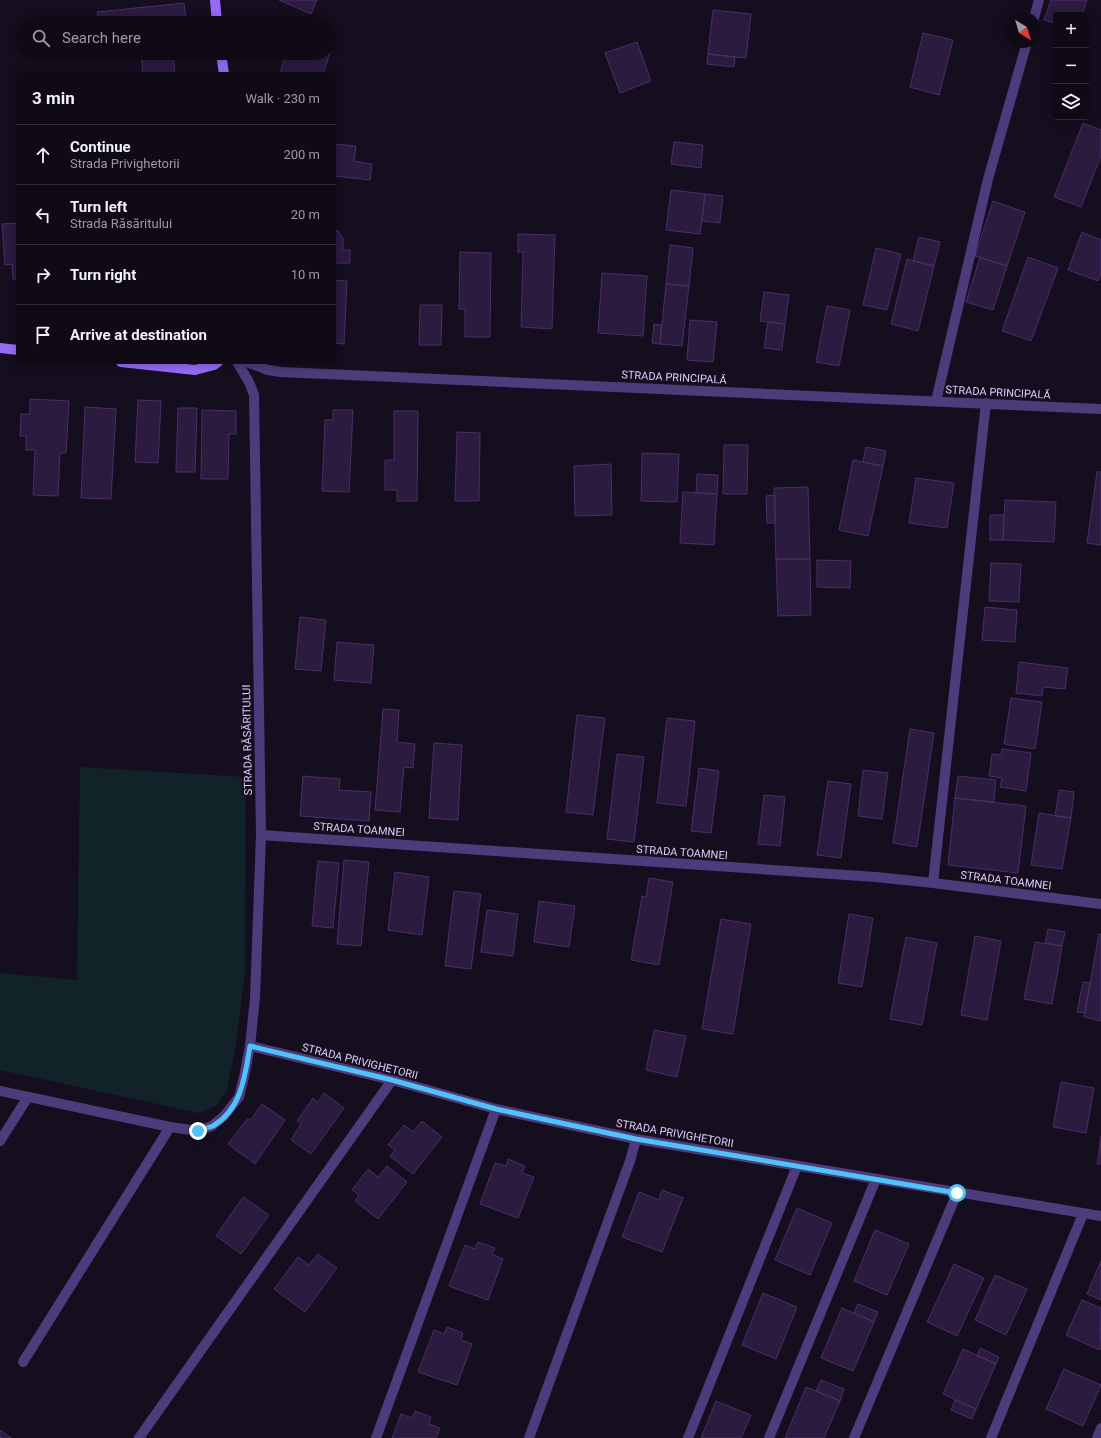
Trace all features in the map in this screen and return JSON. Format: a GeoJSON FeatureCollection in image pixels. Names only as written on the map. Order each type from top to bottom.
{"type":"FeatureCollection","features":[{"type":"Feature","properties":{"kind":"main road"},"geometry":{"type":"LineString","coordinates":[[214,0],[217,16]]}},
{"type":"Feature","properties":{"kind":"main road"},"geometry":{"type":"LineString","coordinates":[[222,60],[224,72]]}},
{"type":"Feature","properties":{"kind":"main road"},"geometry":{"type":"LineString","coordinates":[[0,348],[16,350]]}},
{"type":"Feature","properties":{"kind":"main road"},"geometry":{"type":"LineString","coordinates":[[140,364],[195,370],[215,364]]}},
{"type":"Feature","properties":{"kind":"street"},"geometry":{"type":"LineString","coordinates":[[1036,12],[1039,0]]}},
{"type":"Feature","properties":{"kind":"street"},"geometry":{"type":"LineString","coordinates":[[936,401],[988,179],[1025,48]]}},
{"type":"Feature","properties":{"kind":"street","name":"STRADA RĂSĂRITULUI"},"geometry":{"type":"LineString","coordinates":[[0,1091],[170,1127],[198,1131],[212,1126],[224,1116],[239,1097],[250,1046],[255,998],[261,835],[254,395],[249,382],[238,364]]}},
{"type":"Feature","properties":{"kind":"street","name":"STRADA PRINCIPALĂ"},"geometry":{"type":"LineString","coordinates":[[252,364],[268,370],[281,372],[1101,409]]}},
{"type":"Feature","properties":{"kind":"street"},"geometry":{"type":"LineString","coordinates":[[933,883],[986,403]]}},
{"type":"Feature","properties":{"kind":"street","name":"STRADA TOAMNEI"},"geometry":{"type":"LineString","coordinates":[[261,835],[868,877],[933,883],[1101,904]]}},
{"type":"Feature","properties":{"kind":"street","name":"STRADA PRIVIGHETORII"},"geometry":{"type":"LineString","coordinates":[[250,1046],[392,1080],[496,1109],[636,1139],[1101,1216]]}},
{"type":"Feature","properties":{"kind":"street"},"geometry":{"type":"LineString","coordinates":[[139,1438],[392,1080]]}},
{"type":"Feature","properties":{"kind":"street"},"geometry":{"type":"LineString","coordinates":[[0,1141],[28,1097]]}},
{"type":"Feature","properties":{"kind":"street"},"geometry":{"type":"LineString","coordinates":[[376,1438],[496,1109]]}},
{"type":"Feature","properties":{"kind":"street"},"geometry":{"type":"LineString","coordinates":[[23,1362],[170,1127]]}},
{"type":"Feature","properties":{"kind":"street"},"geometry":{"type":"LineString","coordinates":[[529,1438],[630,1161],[636,1139]]}},
{"type":"Feature","properties":{"kind":"street"},"geometry":{"type":"LineString","coordinates":[[688,1438],[797,1166]]}},
{"type":"Feature","properties":{"kind":"street"},"geometry":{"type":"LineString","coordinates":[[769,1438],[876,1179]]}},
{"type":"Feature","properties":{"kind":"street"},"geometry":{"type":"LineString","coordinates":[[854,1438],[957,1193]]}},
{"type":"Feature","properties":{"kind":"street"},"geometry":{"type":"LineString","coordinates":[[991,1438],[1083,1214]]}},
{"type":"Feature","properties":{"kind":"street"},"geometry":{"type":"LineString","coordinates":[[1096,1438],[1101,1428]]}},
{"type":"Feature","properties":{"kind":"green space"},"geometry":{"type":"Polygon","coordinates":[[[80,767],[246,777],[245,971],[236,1045],[227,1090],[217,1105],[199,1113],[0,1070],[0,973],[77,980],[80,767]]]}},
{"type":"Feature","properties":{"kind":"building"},"geometry":{"type":"Polygon","coordinates":[[[279,0],[317,0],[311,14],[279,0]]]}},
{"type":"Feature","properties":{"kind":"building"},"geometry":{"type":"Polygon","coordinates":[[[1051,0],[1087,0],[1083,12],[1053,12],[1053,22],[1044,20],[1051,0]]]}},
{"type":"Feature","properties":{"kind":"building"},"geometry":{"type":"Polygon","coordinates":[[[184,3],[186,16],[98,16],[97,12],[184,3]]]}},
{"type":"Feature","properties":{"kind":"building"},"geometry":{"type":"Polygon","coordinates":[[[713,10],[751,14],[746,58],[708,54],[713,10]]]}},
{"type":"Feature","properties":{"kind":"building"},"geometry":{"type":"Polygon","coordinates":[[[923,33],[953,40],[939,95],[910,87],[923,33]]]}},
{"type":"Feature","properties":{"kind":"building"},"geometry":{"type":"Polygon","coordinates":[[[637,42],[651,81],[620,93],[605,53],[637,42]]]}},
{"type":"Feature","properties":{"kind":"building"},"geometry":{"type":"Polygon","coordinates":[[[708,54],[735,57],[734,67],[707,64],[708,54]]]}},
{"type":"Feature","properties":{"kind":"building"},"geometry":{"type":"Polygon","coordinates":[[[142,60],[174,60],[175,72],[143,72],[142,60]]]}},
{"type":"Feature","properties":{"kind":"building"},"geometry":{"type":"Polygon","coordinates":[[[284,60],[328,60],[324,72],[281,72],[284,60]]]}},
{"type":"Feature","properties":{"kind":"building"},"geometry":{"type":"Polygon","coordinates":[[[1083,123],[1101,130],[1101,156],[1081,207],[1054,197],[1083,123]]]}},
{"type":"Feature","properties":{"kind":"building"},"geometry":{"type":"Polygon","coordinates":[[[674,142],[703,145],[701,168],[671,164],[674,142]]]}},
{"type":"Feature","properties":{"kind":"building"},"geometry":{"type":"Polygon","coordinates":[[[336,144],[356,146],[354,161],[372,164],[370,180],[336,176],[336,144]]]}},
{"type":"Feature","properties":{"kind":"building"},"geometry":{"type":"Polygon","coordinates":[[[671,190],[705,194],[700,234],[666,230],[671,190]]]}},
{"type":"Feature","properties":{"kind":"building"},"geometry":{"type":"Polygon","coordinates":[[[705,194],[723,196],[720,223],[702,221],[705,194]]]}},
{"type":"Feature","properties":{"kind":"building"},"geometry":{"type":"Polygon","coordinates":[[[993,201],[1025,212],[1007,266],[975,256],[993,201]]]}},
{"type":"Feature","properties":{"kind":"building"},"geometry":{"type":"Polygon","coordinates":[[[16,223],[16,279],[13,279],[12,264],[5,265],[2,224],[16,223]]]}},
{"type":"Feature","properties":{"kind":"building"},"geometry":{"type":"Polygon","coordinates":[[[336,231],[338,231],[343,238],[343,250],[350,250],[350,263],[336,263],[336,231]]]}},
{"type":"Feature","properties":{"kind":"building"},"geometry":{"type":"Polygon","coordinates":[[[1082,232],[1101,240],[1101,274],[1098,281],[1068,270],[1082,232]]]}},
{"type":"Feature","properties":{"kind":"building"},"geometry":{"type":"Polygon","coordinates":[[[518,234],[555,235],[552,329],[521,327],[523,252],[518,252],[518,234]]]}},
{"type":"Feature","properties":{"kind":"building"},"geometry":{"type":"Polygon","coordinates":[[[919,237],[940,242],[934,266],[913,261],[919,237]]]}},
{"type":"Feature","properties":{"kind":"building"},"geometry":{"type":"Polygon","coordinates":[[[670,245],[693,248],[689,286],[666,284],[670,245]]]}},
{"type":"Feature","properties":{"kind":"building"},"geometry":{"type":"Polygon","coordinates":[[[876,248],[901,254],[887,310],[863,305],[876,248]]]}},
{"type":"Feature","properties":{"kind":"building"},"geometry":{"type":"Polygon","coordinates":[[[460,252],[491,253],[490,337],[465,337],[465,309],[459,309],[460,252]]]}},
{"type":"Feature","properties":{"kind":"building"},"geometry":{"type":"Polygon","coordinates":[[[980,257],[1007,266],[993,310],[966,302],[980,257]]]}},
{"type":"Feature","properties":{"kind":"building"},"geometry":{"type":"Polygon","coordinates":[[[1028,257],[1058,268],[1031,341],[1002,331],[1028,257]]]}},
{"type":"Feature","properties":{"kind":"building"},"geometry":{"type":"Polygon","coordinates":[[[907,259],[934,266],[918,331],[891,324],[907,259]]]}},
{"type":"Feature","properties":{"kind":"building"},"geometry":{"type":"Polygon","coordinates":[[[602,273],[647,276],[643,336],[598,333],[602,273]]]}},
{"type":"Feature","properties":{"kind":"building"},"geometry":{"type":"Polygon","coordinates":[[[336,280],[347,281],[344,344],[336,343],[336,280]]]}},
{"type":"Feature","properties":{"kind":"building"},"geometry":{"type":"Polygon","coordinates":[[[666,284],[689,286],[682,346],[660,344],[666,284]]]}},
{"type":"Feature","properties":{"kind":"building"},"geometry":{"type":"Polygon","coordinates":[[[764,292],[789,295],[785,324],[760,321],[764,292]]]}},
{"type":"Feature","properties":{"kind":"building"},"geometry":{"type":"Polygon","coordinates":[[[420,305],[442,305],[441,345],[419,345],[420,305]]]}},
{"type":"Feature","properties":{"kind":"building"},"geometry":{"type":"Polygon","coordinates":[[[827,306],[850,310],[839,366],[816,362],[827,306]]]}},
{"type":"Feature","properties":{"kind":"building"},"geometry":{"type":"Polygon","coordinates":[[[690,320],[717,322],[713,362],[687,360],[690,320]]]}},
{"type":"Feature","properties":{"kind":"building"},"geometry":{"type":"Polygon","coordinates":[[[768,322],[785,324],[782,350],[764,348],[768,322]]]}},
{"type":"Feature","properties":{"kind":"building"},"geometry":{"type":"Polygon","coordinates":[[[654,324],[661,325],[660,344],[652,343],[654,324]]]}},
{"type":"Feature","properties":{"kind":"building"},"geometry":{"type":"Polygon","coordinates":[[[30,399],[69,401],[66,453],[60,453],[58,496],[33,495],[35,450],[26,450],[26,436],[20,436],[21,414],[30,414],[30,399]]]}},
{"type":"Feature","properties":{"kind":"building"},"geometry":{"type":"Polygon","coordinates":[[[138,400],[161,401],[158,463],[135,462],[138,400]]]}},
{"type":"Feature","properties":{"kind":"building"},"geometry":{"type":"Polygon","coordinates":[[[85,407],[116,409],[111,499],[81,498],[85,407]]]}},
{"type":"Feature","properties":{"kind":"building"},"geometry":{"type":"Polygon","coordinates":[[[178,408],[197,408],[195,472],[176,472],[178,408]]]}},
{"type":"Feature","properties":{"kind":"building"},"geometry":{"type":"Polygon","coordinates":[[[202,410],[236,411],[236,434],[229,434],[228,479],[201,479],[202,410]]]}},
{"type":"Feature","properties":{"kind":"building"},"geometry":{"type":"Polygon","coordinates":[[[333,410],[353,410],[349,492],[322,491],[325,420],[333,420],[333,410]]]}},
{"type":"Feature","properties":{"kind":"building"},"geometry":{"type":"Polygon","coordinates":[[[394,411],[418,411],[417,501],[397,501],[397,490],[385,490],[385,460],[394,460],[394,411]]]}},
{"type":"Feature","properties":{"kind":"building"},"geometry":{"type":"Polygon","coordinates":[[[457,432],[480,433],[479,501],[455,501],[457,432]]]}},
{"type":"Feature","properties":{"kind":"building"},"geometry":{"type":"Polygon","coordinates":[[[724,445],[748,445],[747,494],[723,494],[724,445]]]}},
{"type":"Feature","properties":{"kind":"building"},"geometry":{"type":"Polygon","coordinates":[[[866,447],[886,451],[883,466],[863,462],[866,447]]]}},
{"type":"Feature","properties":{"kind":"building"},"geometry":{"type":"Polygon","coordinates":[[[642,453],[679,454],[677,502],[641,501],[642,453]]]}},
{"type":"Feature","properties":{"kind":"building"},"geometry":{"type":"Polygon","coordinates":[[[853,460],[883,466],[868,536],[839,530],[853,460]]]}},
{"type":"Feature","properties":{"kind":"building"},"geometry":{"type":"Polygon","coordinates":[[[611,464],[612,515],[575,516],[574,466],[611,464]]]}},
{"type":"Feature","properties":{"kind":"building"},"geometry":{"type":"Polygon","coordinates":[[[1097,472],[1101,472],[1101,545],[1087,543],[1097,472]]]}},
{"type":"Feature","properties":{"kind":"building"},"geometry":{"type":"Polygon","coordinates":[[[697,474],[718,475],[717,494],[696,493],[697,474]]]}},
{"type":"Feature","properties":{"kind":"building"},"geometry":{"type":"Polygon","coordinates":[[[916,478],[954,483],[947,528],[909,523],[916,478]]]}},
{"type":"Feature","properties":{"kind":"building"},"geometry":{"type":"Polygon","coordinates":[[[808,487],[810,559],[776,559],[774,488],[808,487]]]}},
{"type":"Feature","properties":{"kind":"building"},"geometry":{"type":"Polygon","coordinates":[[[683,492],[717,494],[714,545],[680,543],[683,492]]]}},
{"type":"Feature","properties":{"kind":"building"},"geometry":{"type":"Polygon","coordinates":[[[775,495],[775,523],[767,523],[766,496],[775,495]]]}},
{"type":"Feature","properties":{"kind":"building"},"geometry":{"type":"Polygon","coordinates":[[[1005,500],[1056,502],[1054,542],[1003,540],[1005,500]]]}},
{"type":"Feature","properties":{"kind":"building"},"geometry":{"type":"Polygon","coordinates":[[[990,515],[1004,515],[1003,540],[990,540],[990,515]]]}},
{"type":"Feature","properties":{"kind":"building"},"geometry":{"type":"Polygon","coordinates":[[[776,559],[810,559],[811,615],[778,616],[776,559]]]}},
{"type":"Feature","properties":{"kind":"building"},"geometry":{"type":"Polygon","coordinates":[[[817,560],[851,561],[850,588],[817,587],[817,560]]]}},
{"type":"Feature","properties":{"kind":"building"},"geometry":{"type":"Polygon","coordinates":[[[991,563],[1021,564],[1019,602],[989,601],[991,563]]]}},
{"type":"Feature","properties":{"kind":"building"},"geometry":{"type":"Polygon","coordinates":[[[985,607],[1017,610],[1015,642],[982,640],[985,607]]]}},
{"type":"Feature","properties":{"kind":"building"},"geometry":{"type":"Polygon","coordinates":[[[300,617],[326,620],[321,671],[295,669],[300,617]]]}},
{"type":"Feature","properties":{"kind":"building"},"geometry":{"type":"Polygon","coordinates":[[[337,642],[374,645],[371,683],[334,680],[337,642]]]}},
{"type":"Feature","properties":{"kind":"building"},"geometry":{"type":"Polygon","coordinates":[[[1019,662],[1068,668],[1065,689],[1043,687],[1042,696],[1016,693],[1019,662]]]}},
{"type":"Feature","properties":{"kind":"building"},"geometry":{"type":"Polygon","coordinates":[[[1011,698],[1042,702],[1035,749],[1004,744],[1011,698]]]}},
{"type":"Feature","properties":{"kind":"building"},"geometry":{"type":"Polygon","coordinates":[[[383,709],[399,710],[397,742],[415,744],[413,768],[404,767],[400,812],[375,810],[383,709]]]}},
{"type":"Feature","properties":{"kind":"building"},"geometry":{"type":"Polygon","coordinates":[[[577,715],[605,718],[593,815],[566,812],[577,715]]]}},
{"type":"Feature","properties":{"kind":"building"},"geometry":{"type":"Polygon","coordinates":[[[667,718],[695,721],[686,806],[657,803],[667,718]]]}},
{"type":"Feature","properties":{"kind":"building"},"geometry":{"type":"Polygon","coordinates":[[[910,729],[934,733],[917,847],[893,843],[910,729]]]}},
{"type":"Feature","properties":{"kind":"building"},"geometry":{"type":"Polygon","coordinates":[[[434,743],[462,745],[458,820],[429,818],[434,743]]]}},
{"type":"Feature","properties":{"kind":"building"},"geometry":{"type":"Polygon","coordinates":[[[1002,749],[1031,753],[1026,791],[1000,787],[1002,778],[989,776],[992,754],[1001,755],[1002,749]]]}},
{"type":"Feature","properties":{"kind":"building"},"geometry":{"type":"Polygon","coordinates":[[[617,754],[644,757],[634,842],[607,839],[617,754]]]}},
{"type":"Feature","properties":{"kind":"building"},"geometry":{"type":"Polygon","coordinates":[[[699,768],[719,771],[711,833],[691,831],[699,768]]]}},
{"type":"Feature","properties":{"kind":"building"},"geometry":{"type":"Polygon","coordinates":[[[863,770],[888,773],[882,819],[858,816],[863,770]]]}},
{"type":"Feature","properties":{"kind":"building"},"geometry":{"type":"Polygon","coordinates":[[[303,776],[340,779],[339,790],[371,792],[369,821],[300,816],[303,776]]]}},
{"type":"Feature","properties":{"kind":"building"},"geometry":{"type":"Polygon","coordinates":[[[958,776],[996,780],[994,802],[955,798],[958,776]]]}},
{"type":"Feature","properties":{"kind":"building"},"geometry":{"type":"Polygon","coordinates":[[[828,781],[851,784],[841,858],[817,855],[828,781]]]}},
{"type":"Feature","properties":{"kind":"building"},"geometry":{"type":"Polygon","coordinates":[[[1059,790],[1074,792],[1071,818],[1055,816],[1059,790]]]}},
{"type":"Feature","properties":{"kind":"building"},"geometry":{"type":"Polygon","coordinates":[[[764,795],[785,797],[780,846],[758,844],[764,795]]]}},
{"type":"Feature","properties":{"kind":"building"},"geometry":{"type":"Polygon","coordinates":[[[955,798],[1026,806],[1018,873],[948,865],[955,798]]]}},
{"type":"Feature","properties":{"kind":"building"},"geometry":{"type":"Polygon","coordinates":[[[1039,813],[1071,818],[1062,869],[1031,865],[1039,813]]]}},
{"type":"Feature","properties":{"kind":"building"},"geometry":{"type":"Polygon","coordinates":[[[344,860],[369,862],[361,946],[337,944],[344,860]]]}},
{"type":"Feature","properties":{"kind":"building"},"geometry":{"type":"Polygon","coordinates":[[[318,861],[339,863],[333,928],[312,926],[318,861]]]}},
{"type":"Feature","properties":{"kind":"building"},"geometry":{"type":"Polygon","coordinates":[[[395,872],[429,877],[422,935],[388,930],[395,872]]]}},
{"type":"Feature","properties":{"kind":"building"},"geometry":{"type":"Polygon","coordinates":[[[649,878],[673,882],[659,965],[631,960],[642,896],[646,897],[649,878]]]}},
{"type":"Feature","properties":{"kind":"building"},"geometry":{"type":"Polygon","coordinates":[[[454,891],[481,894],[471,969],[445,966],[454,891]]]}},
{"type":"Feature","properties":{"kind":"building"},"geometry":{"type":"Polygon","coordinates":[[[539,901],[575,906],[569,947],[534,942],[539,901]]]}},
{"type":"Feature","properties":{"kind":"building"},"geometry":{"type":"Polygon","coordinates":[[[487,910],[518,914],[513,956],[481,952],[487,910]]]}},
{"type":"Feature","properties":{"kind":"building"},"geometry":{"type":"Polygon","coordinates":[[[849,914],[873,918],[862,987],[838,983],[849,914]]]}},
{"type":"Feature","properties":{"kind":"building"},"geometry":{"type":"Polygon","coordinates":[[[721,919],[751,924],[733,1034],[702,1029],[721,919]]]}},
{"type":"Feature","properties":{"kind":"building"},"geometry":{"type":"Polygon","coordinates":[[[1048,929],[1065,932],[1062,946],[1045,943],[1048,929]]]}},
{"type":"Feature","properties":{"kind":"building"},"geometry":{"type":"Polygon","coordinates":[[[1099,934],[1101,934],[1101,1021],[1084,1017],[1099,934]]]}},
{"type":"Feature","properties":{"kind":"building"},"geometry":{"type":"Polygon","coordinates":[[[975,936],[1001,941],[987,1020],[961,1015],[975,936]]]}},
{"type":"Feature","properties":{"kind":"building"},"geometry":{"type":"Polygon","coordinates":[[[906,937],[937,943],[922,1025],[890,1019],[906,937]]]}},
{"type":"Feature","properties":{"kind":"building"},"geometry":{"type":"Polygon","coordinates":[[[1035,942],[1062,946],[1052,1004],[1024,999],[1035,942]]]}},
{"type":"Feature","properties":{"kind":"building"},"geometry":{"type":"Polygon","coordinates":[[[1083,982],[1090,983],[1085,1013],[1077,1012],[1083,982]]]}},
{"type":"Feature","properties":{"kind":"building"},"geometry":{"type":"Polygon","coordinates":[[[654,1030],[686,1036],[677,1077],[646,1070],[654,1030]]]}},
{"type":"Feature","properties":{"kind":"building"},"geometry":{"type":"Polygon","coordinates":[[[1061,1082],[1094,1088],[1086,1133],[1053,1127],[1061,1082]]]}},
{"type":"Feature","properties":{"kind":"building"},"geometry":{"type":"Polygon","coordinates":[[[324,1093],[344,1108],[311,1154],[291,1140],[301,1124],[297,1121],[313,1098],[318,1102],[324,1093]]]}},
{"type":"Feature","properties":{"kind":"building"},"geometry":{"type":"Polygon","coordinates":[[[262,1104],[285,1120],[255,1164],[228,1144],[248,1118],[250,1121],[262,1104]]]}},
{"type":"Feature","properties":{"kind":"building"},"geometry":{"type":"Polygon","coordinates":[[[422,1121],[442,1137],[413,1174],[390,1156],[395,1150],[388,1145],[404,1125],[413,1132],[422,1121]]]}},
{"type":"Feature","properties":{"kind":"building"},"geometry":{"type":"Polygon","coordinates":[[[1101,1136],[1101,1164],[1097,1164],[1101,1136]]]}},
{"type":"Feature","properties":{"kind":"building"},"geometry":{"type":"Polygon","coordinates":[[[508,1159],[525,1166],[522,1173],[534,1177],[518,1218],[480,1204],[495,1163],[506,1166],[508,1159]]]}},
{"type":"Feature","properties":{"kind":"building"},"geometry":{"type":"Polygon","coordinates":[[[387,1166],[407,1182],[378,1219],[355,1201],[359,1195],[352,1190],[368,1169],[378,1177],[387,1166]]]}},
{"type":"Feature","properties":{"kind":"building"},"geometry":{"type":"Polygon","coordinates":[[[662,1190],[683,1198],[662,1252],[622,1237],[639,1192],[659,1200],[662,1190]]]}},
{"type":"Feature","properties":{"kind":"building"},"geometry":{"type":"Polygon","coordinates":[[[243,1197],[269,1215],[241,1254],[216,1236],[243,1197]]]}},
{"type":"Feature","properties":{"kind":"building"},"geometry":{"type":"Polygon","coordinates":[[[797,1208],[832,1223],[810,1275],[775,1260],[797,1208]]]}},
{"type":"Feature","properties":{"kind":"building"},"geometry":{"type":"Polygon","coordinates":[[[875,1230],[909,1244],[887,1295],[854,1281],[875,1230]]]}},
{"type":"Feature","properties":{"kind":"building"},"geometry":{"type":"Polygon","coordinates":[[[478,1242],[495,1248],[492,1254],[503,1259],[488,1300],[449,1286],[465,1245],[475,1249],[478,1242]]]}},
{"type":"Feature","properties":{"kind":"building"},"geometry":{"type":"Polygon","coordinates":[[[318,1254],[337,1268],[305,1312],[274,1289],[298,1257],[309,1265],[318,1254]]]}},
{"type":"Feature","properties":{"kind":"building"},"geometry":{"type":"Polygon","coordinates":[[[1101,1261],[1101,1300],[1087,1294],[1101,1261]]]}},
{"type":"Feature","properties":{"kind":"building"},"geometry":{"type":"Polygon","coordinates":[[[954,1264],[984,1278],[957,1336],[927,1322],[954,1264]]]}},
{"type":"Feature","properties":{"kind":"building"},"geometry":{"type":"Polygon","coordinates":[[[995,1275],[1027,1289],[1006,1335],[975,1320],[995,1275]]]}},
{"type":"Feature","properties":{"kind":"building"},"geometry":{"type":"Polygon","coordinates":[[[763,1293],[797,1307],[776,1359],[742,1345],[763,1293]]]}},
{"type":"Feature","properties":{"kind":"building"},"geometry":{"type":"Polygon","coordinates":[[[1082,1300],[1101,1308],[1100,1350],[1066,1335],[1082,1300]]]}},
{"type":"Feature","properties":{"kind":"building"},"geometry":{"type":"Polygon","coordinates":[[[858,1304],[878,1312],[874,1322],[854,1313],[858,1304]]]}},
{"type":"Feature","properties":{"kind":"building"},"geometry":{"type":"Polygon","coordinates":[[[842,1308],[874,1322],[853,1371],[821,1358],[842,1308]]]}},
{"type":"Feature","properties":{"kind":"building"},"geometry":{"type":"Polygon","coordinates":[[[447,1327],[463,1333],[461,1340],[472,1344],[457,1385],[418,1372],[434,1330],[444,1334],[447,1327]]]}},
{"type":"Feature","properties":{"kind":"building"},"geometry":{"type":"Polygon","coordinates":[[[980,1348],[999,1357],[996,1364],[977,1355],[980,1348]]]}},
{"type":"Feature","properties":{"kind":"building"},"geometry":{"type":"Polygon","coordinates":[[[963,1349],[996,1364],[976,1409],[943,1394],[963,1349]]]}},
{"type":"Feature","properties":{"kind":"building"},"geometry":{"type":"Polygon","coordinates":[[[1064,1369],[1101,1385],[1083,1426],[1046,1409],[1064,1369]]]}},
{"type":"Feature","properties":{"kind":"building"},"geometry":{"type":"Polygon","coordinates":[[[821,1380],[844,1389],[840,1401],[816,1391],[821,1380]]]}},
{"type":"Feature","properties":{"kind":"building"},"geometry":{"type":"Polygon","coordinates":[[[806,1387],[840,1401],[824,1438],[785,1438],[806,1387]]]}},
{"type":"Feature","properties":{"kind":"building"},"geometry":{"type":"Polygon","coordinates":[[[955,1400],[976,1409],[972,1419],[951,1410],[955,1400]]]}},
{"type":"Feature","properties":{"kind":"building"},"geometry":{"type":"Polygon","coordinates":[[[716,1401],[751,1415],[741,1438],[701,1438],[716,1401]]]}},
{"type":"Feature","properties":{"kind":"building"},"geometry":{"type":"Polygon","coordinates":[[[415,1411],[431,1417],[429,1424],[440,1428],[436,1438],[392,1438],[401,1414],[412,1418],[415,1411]]]}},
{"type":"Feature","properties":{"kind":"building"},"geometry":{"type":"Polygon","coordinates":[[[0,1430],[11,1438],[0,1438],[0,1430]]]}},
{"type":"Feature","properties":{"kind":"route"},"geometry":{"type":"LineString","coordinates":[[198,1131],[212,1126],[224,1116],[239,1097],[250,1046],[392,1080],[496,1109],[636,1139],[957,1193]]}}]}
